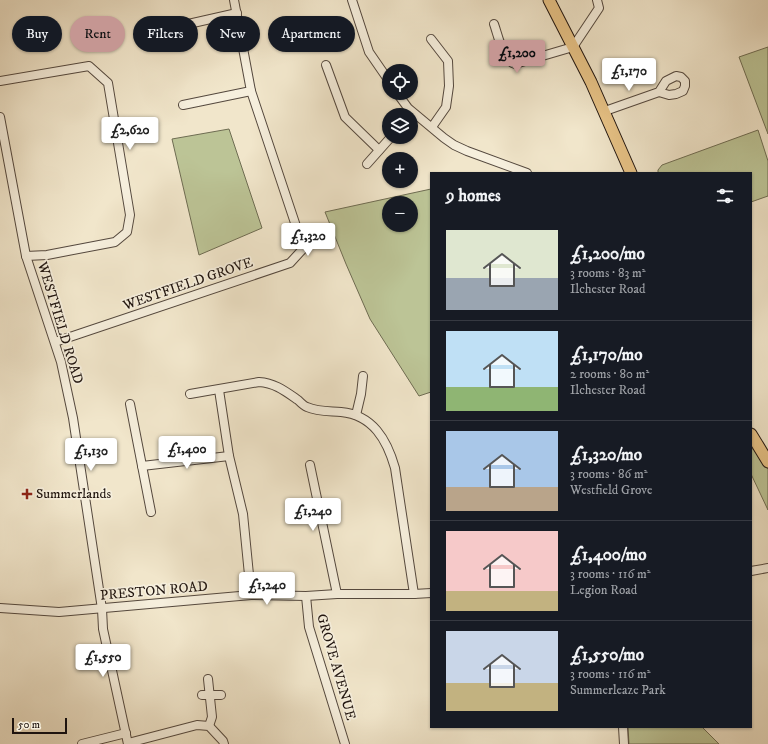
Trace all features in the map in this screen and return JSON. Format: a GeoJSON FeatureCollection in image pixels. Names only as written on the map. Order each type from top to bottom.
{"type":"FeatureCollection","features":[{"type":"Feature","properties":{"kind":"highway"},"geometry":{"type":"LineString","coordinates":[[548,0],[605,111],[631,172]]}},
{"type":"Feature","properties":{"kind":"highway"},"geometry":{"type":"LineString","coordinates":[[752,436],[768,462]]}},
{"type":"Feature","properties":{"kind":"street","name":"WESTFIELD GROVE"},"geometry":{"type":"LineString","coordinates":[[55,342],[290,263],[302,250],[299,235],[251,91],[234,0]]}},
{"type":"Feature","properties":{"kind":"street"},"geometry":{"type":"LineString","coordinates":[[352,0],[369,52],[382,71]]}},
{"type":"Feature","properties":{"kind":"street"},"geometry":{"type":"LineString","coordinates":[[494,24],[506,58],[511,63],[515,64],[573,47],[599,8],[597,0]]}},
{"type":"Feature","properties":{"kind":"street"},"geometry":{"type":"LineString","coordinates":[[198,22],[236,13]]}},
{"type":"Feature","properties":{"kind":"street"},"geometry":{"type":"LineString","coordinates":[[431,39],[448,61],[449,86],[446,107],[432,127]]}},
{"type":"Feature","properties":{"kind":"street"},"geometry":{"type":"LineString","coordinates":[[326,64],[345,118],[379,150]]}},
{"type":"Feature","properties":{"kind":"street"},"geometry":{"type":"LineString","coordinates":[[0,81],[89,66],[108,83],[130,215],[127,232],[116,242],[47,255],[26,256]]}},
{"type":"Feature","properties":{"kind":"street"},"geometry":{"type":"LineString","coordinates":[[183,105],[251,91]]}},
{"type":"Feature","properties":{"kind":"street"},"geometry":{"type":"LineString","coordinates":[[605,111],[659,92]]}},
{"type":"Feature","properties":{"kind":"street","name":"WESTFIELD ROAD"},"geometry":{"type":"LineString","coordinates":[[0,117],[26,256],[61,362],[73,418],[102,609],[103,629],[128,744]]}},
{"type":"Feature","properties":{"kind":"street"},"geometry":{"type":"LineString","coordinates":[[418,117],[444,138],[461,148],[524,172]]}},
{"type":"Feature","properties":{"kind":"street"},"geometry":{"type":"LineString","coordinates":[[367,164],[384,144]]}},
{"type":"Feature","properties":{"kind":"street"},"geometry":{"type":"LineString","coordinates":[[356,415],[362,394],[363,376]]}},
{"type":"Feature","properties":{"kind":"street"},"geometry":{"type":"LineString","coordinates":[[190,394],[260,382],[269,382],[278,386],[306,407],[316,410],[345,412],[356,415],[372,425],[384,439],[391,452],[396,468],[414,594]]}},
{"type":"Feature","properties":{"kind":"street"},"geometry":{"type":"LineString","coordinates":[[219,390],[229,456],[243,514],[251,595]]}},
{"type":"Feature","properties":{"kind":"street"},"geometry":{"type":"LineString","coordinates":[[130,404],[151,512]]}},
{"type":"Feature","properties":{"kind":"street"},"geometry":{"type":"LineString","coordinates":[[142,466],[229,456]]}},
{"type":"Feature","properties":{"kind":"street"},"geometry":{"type":"LineString","coordinates":[[310,465],[337,594]]}},
{"type":"Feature","properties":{"kind":"street"},"geometry":{"type":"LineString","coordinates":[[752,571],[768,568]]}},
{"type":"Feature","properties":{"kind":"street","name":"PRESTON ROAD"},"geometry":{"type":"LineString","coordinates":[[0,608],[59,612],[251,595],[306,596],[337,594],[430,593]]}},
{"type":"Feature","properties":{"kind":"street","name":"GROVE AVENUE"},"geometry":{"type":"LineString","coordinates":[[306,596],[309,627],[345,744]]}},
{"type":"Feature","properties":{"kind":"street"},"geometry":{"type":"LineString","coordinates":[[208,679],[211,695],[212,717],[209,726]]}},
{"type":"Feature","properties":{"kind":"street"},"geometry":{"type":"LineString","coordinates":[[202,695],[221,695]]}},
{"type":"Feature","properties":{"kind":"street"},"geometry":{"type":"LineString","coordinates":[[128,744],[197,725],[209,726],[224,744]]}},
{"type":"Feature","properties":{"kind":"street"},"geometry":{"type":"LineString","coordinates":[[623,728],[624,744]]}},
{"type":"Feature","properties":{"kind":"street"},"geometry":{"type":"LineString","coordinates":[[82,744],[126,733]]}},
{"type":"Feature","properties":{"kind":"green space"},"geometry":{"type":"Polygon","coordinates":[[[768,47],[768,134],[739,57],[768,47]]]}},
{"type":"Feature","properties":{"kind":"green space"},"geometry":{"type":"Polygon","coordinates":[[[229,129],[262,228],[199,255],[172,139],[229,129]]]}},
{"type":"Feature","properties":{"kind":"green space"},"geometry":{"type":"Polygon","coordinates":[[[758,130],[768,161],[768,196],[752,202],[752,172],[658,172],[662,165],[758,130]]]}},
{"type":"Feature","properties":{"kind":"green space"},"geometry":{"type":"Polygon","coordinates":[[[430,189],[430,392],[419,396],[370,319],[325,212],[382,200],[382,232],[418,232],[418,196],[399,196],[430,189]]]}},
{"type":"Feature","properties":{"kind":"green space"},"geometry":{"type":"Polygon","coordinates":[[[752,449],[756,451],[768,469],[768,510],[752,476],[752,449]]]}},
{"type":"Feature","properties":{"kind":"green space"},"geometry":{"type":"Polygon","coordinates":[[[628,728],[703,728],[719,744],[629,744],[628,728]]]}},
{"type":"Feature","properties":{"kind":"place","name":"Summerlands"},"geometry":{"type":"Point","coordinates":[27,494]}}]}
